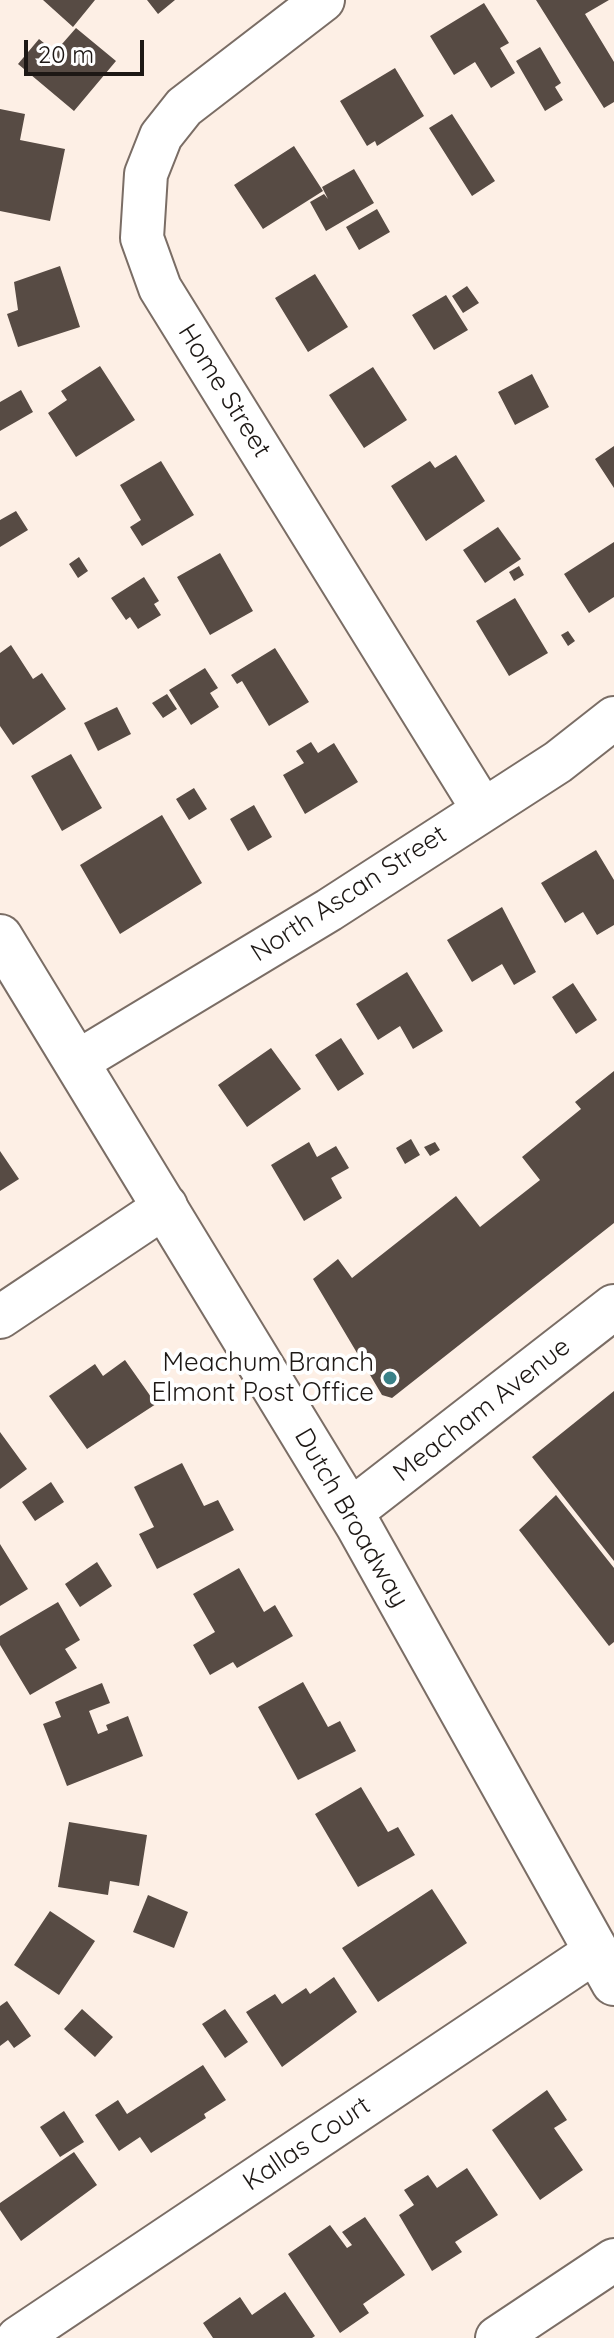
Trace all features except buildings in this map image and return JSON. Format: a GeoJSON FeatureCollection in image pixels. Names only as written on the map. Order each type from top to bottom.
{"type":"FeatureCollection","features":[{"type":"Feature","properties":{"kind":"main road","name":"Dutch Broadway"},"geometry":{"type":"LineString","coordinates":[[0,937],[350,1512],[605,1967]]}},
{"type":"Feature","properties":{"kind":"main road","name":"Meacham Avenue"},"geometry":{"type":"LineString","coordinates":[[350,1512],[614,1307]]}},
{"type":"Feature","properties":{"kind":"street","name":"Home Street"},"geometry":{"type":"LineString","coordinates":[[323,0],[184,107],[161,136],[146,174],[142,238],[160,288],[482,808]]}},
{"type":"Feature","properties":{"kind":"street","name":"North Ascan Street"},"geometry":{"type":"LineString","coordinates":[[77,1062],[329,910],[482,808],[558,762],[614,718]]}},
{"type":"Feature","properties":{"kind":"street"},"geometry":{"type":"LineString","coordinates":[[0,1317],[166,1206]]}},
{"type":"Feature","properties":{"kind":"street","name":"Kallas Court"},"geometry":{"type":"LineString","coordinates":[[18,2338],[605,1967]]}},
{"type":"Feature","properties":{"kind":"street"},"geometry":{"type":"LineString","coordinates":[[497,2338],[614,2260]]}},
{"type":"Feature","properties":{"kind":"place","name":"Meachum Branch Elmont Post Office"},"geometry":{"type":"Point","coordinates":[390,1378]}}]}
